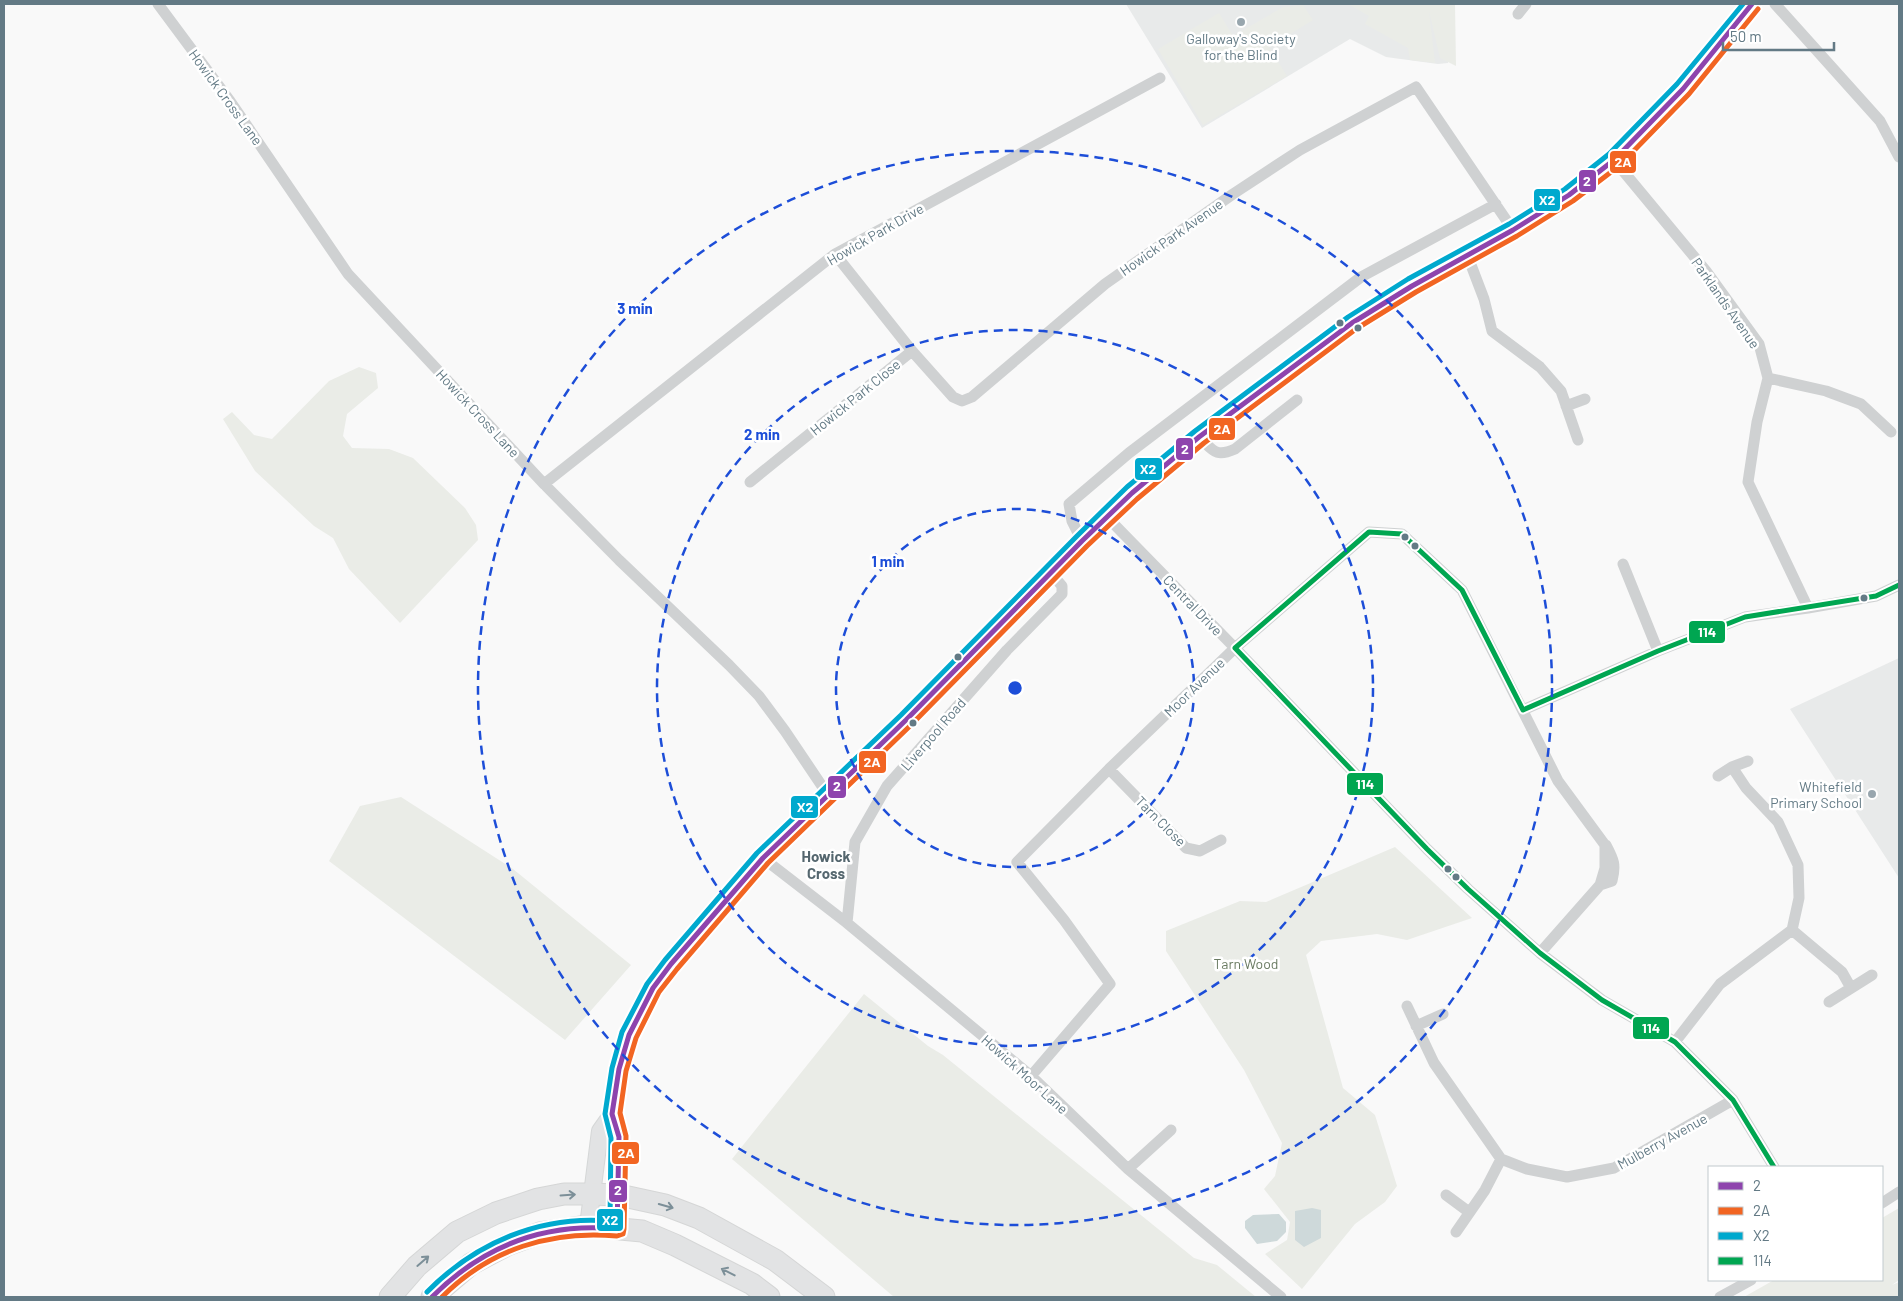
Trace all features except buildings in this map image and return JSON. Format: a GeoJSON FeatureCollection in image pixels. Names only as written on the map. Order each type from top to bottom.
{"type":"FeatureCollection","features":[{"type":"Feature","properties":{"kind":"highway"},"geometry":{"type":"LineString","coordinates":[[390,1297],[416,1266],[457,1232],[496,1213],[538,1199],[564,1194],[619,1195],[665,1206],[699,1218],[775,1260],[824,1297]]}},
{"type":"Feature","properties":{"kind":"highway"},"geometry":{"type":"LineString","coordinates":[[432,1297],[471,1264],[507,1245],[540,1233],[588,1226],[642,1231],[752,1284],[769,1297]]}},
{"type":"Feature","properties":{"kind":"street","name":"Howick Cross Lane"},"geometry":{"type":"LineString","coordinates":[[158,4],[230,100],[348,274],[544,484],[759,696],[828,795]]}},
{"type":"Feature","properties":{"kind":"street"},"geometry":{"type":"LineString","coordinates":[[1518,14],[1526,4]]}},
{"type":"Feature","properties":{"kind":"street","name":"Liverpool Road"},"geometry":{"type":"LineString","coordinates":[[617,1229],[619,1137],[612,1114],[619,1069],[629,1035],[653,988],[671,964],[763,858],[906,720],[1082,541],[1199,437],[1352,323],[1412,286],[1468,257],[1514,230],[1569,195],[1614,160],[1683,89],[1752,4]]}},
{"type":"Feature","properties":{"kind":"street"},"geometry":{"type":"LineString","coordinates":[[1775,4],[1880,121],[1899,157]]}},
{"type":"Feature","properties":{"kind":"street","name":"Howick Park Drive"},"geometry":{"type":"LineString","coordinates":[[544,484],[835,254],[1160,78]]}},
{"type":"Feature","properties":{"kind":"street","name":"Howick Park Avenue"},"geometry":{"type":"LineString","coordinates":[[835,254],[912,351],[953,397],[962,401],[972,397],[1105,284],[1233,194],[1300,150],[1416,87],[1514,230]]}},
{"type":"Feature","properties":{"kind":"street","name":"Parklands Avenue"},"geometry":{"type":"LineString","coordinates":[[1614,160],[1706,271],[1759,344],[1768,378]]}},
{"type":"Feature","properties":{"kind":"street"},"geometry":{"type":"LineString","coordinates":[[1082,541],[1072,521],[1069,504],[1129,453],[1361,277],[1496,204]]}},
{"type":"Feature","properties":{"kind":"street"},"geometry":{"type":"LineString","coordinates":[[1468,257],[1484,299],[1492,331],[1540,367],[1561,391],[1578,440]]}},
{"type":"Feature","properties":{"kind":"street","name":"Howick Park Close"},"geometry":{"type":"LineString","coordinates":[[750,482],[912,351]]}},
{"type":"Feature","properties":{"kind":"street"},"geometry":{"type":"LineString","coordinates":[[1808,608],[1748,482],[1756,422],[1768,378],[1826,391],[1861,404],[1891,432]]}},
{"type":"Feature","properties":{"kind":"street"},"geometry":{"type":"LineString","coordinates":[[1566,406],[1585,399]]}},
{"type":"Feature","properties":{"kind":"street"},"geometry":{"type":"LineString","coordinates":[[1199,437],[1216,453],[1223,454],[1235,449],[1297,400]]}},
{"type":"Feature","properties":{"kind":"street","name":"Central Drive"},"geometry":{"type":"LineString","coordinates":[[1107,517],[1235,648],[1427,850],[1540,953],[1602,1000],[1675,1042],[1733,1100],[1773,1166]]}},
{"type":"Feature","properties":{"kind":"street","name":"Moor Avenue"},"geometry":{"type":"LineString","coordinates":[[1030,1076],[1110,984],[1064,920],[1017,862],[1235,648],[1369,532],[1402,534],[1462,590],[1558,781],[1613,857],[1615,869],[1612,881],[1600,885],[1540,953]]}},
{"type":"Feature","properties":{"kind":"street"},"geometry":{"type":"LineString","coordinates":[[1623,564],[1658,651]]}},
{"type":"Feature","properties":{"kind":"street","name":"Liverpool Road"},"geometry":{"type":"LineString","coordinates":[[847,923],[855,842],[887,786],[1007,650],[1062,594],[1062,586],[1051,573]]}},
{"type":"Feature","properties":{"kind":"street"},"geometry":{"type":"LineString","coordinates":[[1523,710],[1658,651],[1745,617],[1876,596],[1899,586]]}},
{"type":"Feature","properties":{"kind":"street"},"geometry":{"type":"LineString","coordinates":[[1718,776],[1732,767],[1748,761]]}},
{"type":"Feature","properties":{"kind":"street"},"geometry":{"type":"LineString","coordinates":[[1675,1042],[1720,984],[1792,930],[1799,898],[1798,865],[1778,822],[1746,788],[1732,767]]}},
{"type":"Feature","properties":{"kind":"street","name":"Tarn Close"},"geometry":{"type":"LineString","coordinates":[[1110,769],[1186,848],[1200,851],[1221,840]]}},
{"type":"Feature","properties":{"kind":"street","name":"Howick Moor Lane"},"geometry":{"type":"LineString","coordinates":[[763,858],[847,923],[1030,1076],[1128,1169],[1281,1297]]}},
{"type":"Feature","properties":{"kind":"street"},"geometry":{"type":"LineString","coordinates":[[1792,930],[1842,972],[1851,988]]}},
{"type":"Feature","properties":{"kind":"street"},"geometry":{"type":"LineString","coordinates":[[1829,1002],[1872,975]]}},
{"type":"Feature","properties":{"kind":"street"},"geometry":{"type":"LineString","coordinates":[[1407,1006],[1434,1063],[1468,1115],[1501,1160],[1456,1232]]}},
{"type":"Feature","properties":{"kind":"street"},"geometry":{"type":"LineString","coordinates":[[1416,1026],[1443,1014]]}},
{"type":"Feature","properties":{"kind":"street","name":"Mulberry Avenue"},"geometry":{"type":"LineString","coordinates":[[1501,1160],[1527,1169],[1567,1177],[1614,1168],[1733,1100]]}},
{"type":"Feature","properties":{"kind":"street","name":"Liverpool Road"},"geometry":{"type":"LineString","coordinates":[[588,1226],[600,1131],[612,1114]]}},
{"type":"Feature","properties":{"kind":"street"},"geometry":{"type":"LineString","coordinates":[[1128,1169],[1171,1130]]}},
{"type":"Feature","properties":{"kind":"street"},"geometry":{"type":"LineString","coordinates":[[1883,1202],[1899,1192]]}},
{"type":"Feature","properties":{"kind":"street"},"geometry":{"type":"LineString","coordinates":[[1446,1195],[1469,1212]]}},
{"type":"Feature","properties":{"kind":"street"},"geometry":{"type":"LineString","coordinates":[[1720,1297],[1749,1281]]}},
{"type":"Feature","properties":{"kind":"shaded area"},"geometry":{"type":"Polygon","coordinates":[[[1126,4],[1449,4],[1448,63],[1438,64],[1386,57],[1350,39],[1202,128],[1126,4]]]}},
{"type":"Feature","properties":{"kind":"shaded area","name":"Whitefield Primary School"},"geometry":{"type":"Polygon","coordinates":[[[1899,658],[1899,878],[1790,709],[1899,658]]]}},
{"type":"Feature","properties":{"kind":"shaded area"},"geometry":{"type":"Polygon","coordinates":[[[1312,1208],[1321,1210],[1321,1238],[1304,1247],[1295,1240],[1295,1211],[1312,1208]]]}},
{"type":"Feature","properties":{"kind":"shaded area"},"geometry":{"type":"Polygon","coordinates":[[[1279,1214],[1286,1222],[1286,1232],[1277,1241],[1257,1244],[1245,1228],[1245,1221],[1253,1215],[1279,1214]]]}},
{"type":"Feature","properties":{"kind":"green space"},"geometry":{"type":"Polygon","coordinates":[[[1348,4],[1455,4],[1456,66],[1440,58],[1429,11],[1435,63],[1410,60],[1408,48],[1365,24],[1369,16],[1348,4]]]}},
{"type":"Feature","properties":{"kind":"green space"},"geometry":{"type":"Polygon","coordinates":[[[1303,5],[1313,20],[1269,47],[1287,76],[1203,125],[1158,49],[1219,13],[1233,36],[1283,7],[1303,5]]]}},
{"type":"Feature","properties":{"kind":"green space"},"geometry":{"type":"Polygon","coordinates":[[[359,367],[376,373],[378,388],[347,414],[343,436],[352,448],[389,449],[413,458],[465,508],[476,525],[478,540],[400,623],[349,569],[333,538],[314,526],[255,471],[223,419],[232,412],[254,435],[272,439],[329,381],[359,367]]]}},
{"type":"Feature","properties":{"kind":"green space"},"geometry":{"type":"Polygon","coordinates":[[[401,797],[513,869],[631,965],[565,1040],[329,861],[360,806],[401,797]]]}},
{"type":"Feature","properties":{"kind":"green space","name":"Tarn Wood"},"geometry":{"type":"Polygon","coordinates":[[[1395,847],[1472,918],[1407,940],[1377,934],[1321,941],[1306,955],[1343,1088],[1375,1115],[1397,1186],[1385,1202],[1355,1224],[1302,1289],[1265,1254],[1287,1240],[1290,1222],[1264,1189],[1275,1176],[1282,1143],[1244,1070],[1166,951],[1166,931],[1240,901],[1266,902],[1395,847]]]}},
{"type":"Feature","properties":{"kind":"green space"},"geometry":{"type":"Polygon","coordinates":[[[864,994],[928,1046],[943,1055],[1194,1258],[1217,1265],[1256,1297],[894,1297],[732,1159],[864,994]]]}},
{"type":"Feature","properties":{"kind":"green space"},"geometry":{"type":"Polygon","coordinates":[[[1899,1208],[1899,1280],[1892,1285],[1899,1282],[1899,1297],[1744,1297],[1772,1281],[1883,1281],[1883,1217],[1899,1208]]]}},
{"type":"Feature","properties":{"kind":"transit line","name":"X2"},"geometry":{"type":"LineString","coordinates":[[427,1292],[466,1259],[510,1236],[534,1228],[559,1223],[584,1220],[610,1221],[611,1138],[605,1114],[612,1068],[622,1032],[647,984],[665,960],[757,853],[901,715],[1127,487],[1195,431],[1348,317],[1408,279],[1509,224],[1565,189],[1609,154],[1677,84],[1743,4]]}},
{"type":"Feature","properties":{"kind":"transit line","name":"2"},"geometry":{"type":"LineString","coordinates":[[432,1297],[472,1264],[494,1251],[517,1241],[540,1234],[565,1230],[590,1228],[617,1229],[619,1137],[612,1114],[619,1069],[629,1035],[653,988],[671,964],[763,858],[906,720],[1082,541],[1132,493],[1199,437],[1352,323],[1412,286],[1513,230],[1569,195],[1614,160],[1683,89],[1752,4]]}},
{"type":"Feature","properties":{"kind":"transit line","name":"2A"},"geometry":{"type":"LineString","coordinates":[[442,1297],[480,1266],[523,1246],[569,1236],[617,1236],[623,1234],[626,1136],[620,1113],[626,1071],[636,1038],[659,992],[768,863],[911,725],[1087,546],[1137,499],[1204,443],[1356,329],[1416,292],[1517,236],[1573,201],[1619,166],[1689,94],[1758,9]]}},
{"type":"Feature","properties":{"kind":"transit line","name":"114"},"geometry":{"type":"LineString","coordinates":[[1235,648],[1369,532],[1402,534],[1462,590],[1523,710]]}},
{"type":"Feature","properties":{"kind":"transit line","name":"114"},"geometry":{"type":"LineString","coordinates":[[1523,710],[1658,651],[1745,617],[1876,596],[1899,585]]}},
{"type":"Feature","properties":{"kind":"transit line","name":"114"},"geometry":{"type":"LineString","coordinates":[[1235,648],[1427,849],[1468,889],[1540,953],[1602,1000],[1675,1042],[1733,1100],[1773,1166]]}},
{"type":"Feature","properties":{"kind":"place","name":"Galloway's Society for the Blind"},"geometry":{"type":"Point","coordinates":[1241,22]}},
{"type":"Feature","properties":{"kind":"place","name":"Whitefield Primary School"},"geometry":{"type":"Point","coordinates":[1872,794]}},
{"type":"Feature","properties":{"kind":"district","name":"Howick Cross"},"geometry":{"type":"Point","coordinates":[826,864]}}]}
